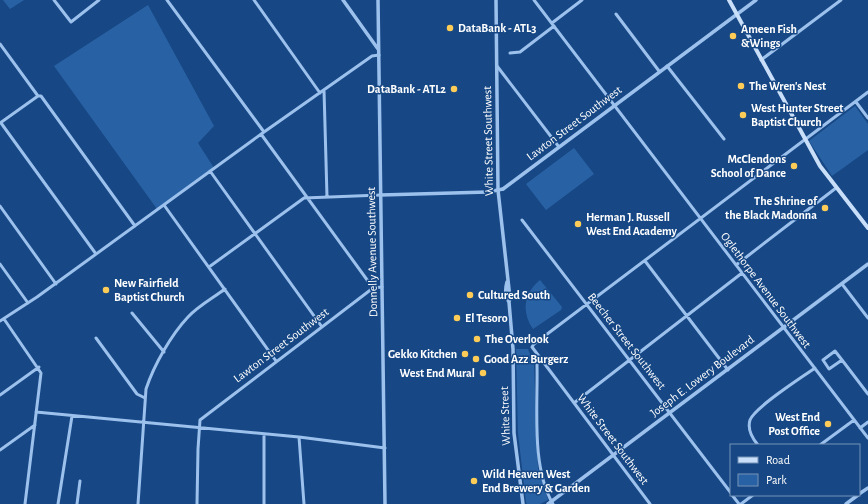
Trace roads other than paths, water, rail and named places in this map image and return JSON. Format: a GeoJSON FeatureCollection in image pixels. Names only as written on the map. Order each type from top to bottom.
{"type":"FeatureCollection","features":[{"type":"Feature","properties":{"kind":"main road"},"geometry":{"type":"LineString","coordinates":[[729,0],[804,140],[820,166],[868,228]]}},
{"type":"Feature","properties":{"kind":"street"},"geometry":{"type":"LineString","coordinates":[[54,0],[71,22],[99,0]]}},
{"type":"Feature","properties":{"kind":"street"},"geometry":{"type":"LineString","coordinates":[[167,0],[264,132]]}},
{"type":"Feature","properties":{"kind":"street"},"geometry":{"type":"LineString","coordinates":[[0,321],[56,284],[261,134],[378,52],[343,0]]}},
{"type":"Feature","properties":{"kind":"street","name":"Donnelly Avenue Southwest"},"geometry":{"type":"LineString","coordinates":[[378,0],[385,504]]}},
{"type":"Feature","properties":{"kind":"street","name":"White Street Southwest"},"geometry":{"type":"LineString","coordinates":[[496,0],[498,190],[507,281],[505,287],[506,299],[509,302],[512,327]]}},
{"type":"Feature","properties":{"kind":"street","name":"Oglethorpe Avenue Southwest"},"geometry":{"type":"LineString","coordinates":[[534,0],[868,438]]}},
{"type":"Feature","properties":{"kind":"street"},"geometry":{"type":"LineString","coordinates":[[510,53],[520,52],[582,0]]}},
{"type":"Feature","properties":{"kind":"street","name":"Lawton Street Southwest"},"geometry":{"type":"LineString","coordinates":[[381,195],[488,192],[503,189],[756,0]]}},
{"type":"Feature","properties":{"kind":"street"},"geometry":{"type":"LineString","coordinates":[[760,60],[841,0]]}},
{"type":"Feature","properties":{"kind":"street"},"geometry":{"type":"LineString","coordinates":[[256,1],[320,93]]}},
{"type":"Feature","properties":{"kind":"street"},"geometry":{"type":"LineString","coordinates":[[616,14],[659,71]]}},
{"type":"Feature","properties":{"kind":"street"},"geometry":{"type":"LineString","coordinates":[[0,44],[38,96],[41,96],[135,226]]}},
{"type":"Feature","properties":{"kind":"street"},"geometry":{"type":"LineString","coordinates":[[0,53],[4,50]]}},
{"type":"Feature","properties":{"kind":"street"},"geometry":{"type":"LineString","coordinates":[[497,65],[559,147]]}},
{"type":"Feature","properties":{"kind":"street"},"geometry":{"type":"LineString","coordinates":[[667,66],[724,139]]}},
{"type":"Feature","properties":{"kind":"street"},"geometry":{"type":"LineString","coordinates":[[324,90],[327,197]]}},
{"type":"Feature","properties":{"kind":"street"},"geometry":{"type":"LineString","coordinates":[[586,305],[701,220],[868,92]]}},
{"type":"Feature","properties":{"kind":"street"},"geometry":{"type":"LineString","coordinates":[[38,96],[0,123],[96,254]]}},
{"type":"Feature","properties":{"kind":"street"},"geometry":{"type":"LineString","coordinates":[[856,102],[868,118]]}},
{"type":"Feature","properties":{"kind":"street"},"geometry":{"type":"LineString","coordinates":[[261,134],[373,288],[382,287]]}},
{"type":"Feature","properties":{"kind":"street"},"geometry":{"type":"LineString","coordinates":[[210,171],[322,327]]}},
{"type":"Feature","properties":{"kind":"street"},"geometry":{"type":"LineString","coordinates":[[736,265],[836,188]]}},
{"type":"Feature","properties":{"kind":"street"},"geometry":{"type":"LineString","coordinates":[[209,267],[307,197],[381,195]]}},
{"type":"Feature","properties":{"kind":"street"},"geometry":{"type":"LineString","coordinates":[[164,205],[276,361]]}},
{"type":"Feature","properties":{"kind":"street"},"geometry":{"type":"LineString","coordinates":[[0,206],[56,284]]}},
{"type":"Feature","properties":{"kind":"street","name":"Beecher Street Southwest"},"geometry":{"type":"LineString","coordinates":[[522,220],[730,491]]}},
{"type":"Feature","properties":{"kind":"street"},"geometry":{"type":"LineString","coordinates":[[645,262],[728,370]]}},
{"type":"Feature","properties":{"kind":"street"},"geometry":{"type":"LineString","coordinates":[[0,264],[28,303]]}},
{"type":"Feature","properties":{"kind":"street","name":"Joseph E. Lowery Boulevard"},"geometry":{"type":"LineString","coordinates":[[551,503],[868,264]]}},
{"type":"Feature","properties":{"kind":"street"},"geometry":{"type":"LineString","coordinates":[[574,403],[742,273]]}},
{"type":"Feature","properties":{"kind":"street"},"geometry":{"type":"LineString","coordinates":[[842,284],[868,318]]}},
{"type":"Feature","properties":{"kind":"street","name":"Lawton Street Southwest"},"geometry":{"type":"LineString","coordinates":[[199,428],[200,420],[373,288]]}},
{"type":"Feature","properties":{"kind":"street"},"geometry":{"type":"LineString","coordinates":[[138,504],[145,398],[148,381],[164,352],[188,317],[225,289]]}},
{"type":"Feature","properties":{"kind":"street","name":"White Street Southwest"},"geometry":{"type":"LineString","coordinates":[[586,305],[532,347],[650,504]]}},
{"type":"Feature","properties":{"kind":"street"},"geometry":{"type":"LineString","coordinates":[[132,313],[164,352]]}},
{"type":"Feature","properties":{"kind":"street"},"geometry":{"type":"LineString","coordinates":[[4,319],[41,373],[25,504]]}},
{"type":"Feature","properties":{"kind":"street","name":"White Street"},"geometry":{"type":"LineString","coordinates":[[512,327],[514,433],[523,504]]}},
{"type":"Feature","properties":{"kind":"street"},"geometry":{"type":"LineString","coordinates":[[96,338],[137,394],[145,398]]}},
{"type":"Feature","properties":{"kind":"street"},"geometry":{"type":"LineString","coordinates":[[842,360],[829,369],[823,360],[835,351],[842,360],[868,394]]}},
{"type":"Feature","properties":{"kind":"street"},"geometry":{"type":"LineString","coordinates":[[540,359],[537,365],[538,460],[543,482],[551,503]]}},
{"type":"Feature","properties":{"kind":"street"},"geometry":{"type":"LineString","coordinates":[[0,395],[38,367]]}},
{"type":"Feature","properties":{"kind":"street"},"geometry":{"type":"LineString","coordinates":[[757,444],[749,429],[753,415],[815,368]]}},
{"type":"Feature","properties":{"kind":"street"},"geometry":{"type":"LineString","coordinates":[[36,412],[299,437],[384,448]]}},
{"type":"Feature","properties":{"kind":"street"},"geometry":{"type":"LineString","coordinates":[[58,504],[72,416]]}},
{"type":"Feature","properties":{"kind":"street"},"geometry":{"type":"LineString","coordinates":[[821,444],[854,420]]}},
{"type":"Feature","properties":{"kind":"street"},"geometry":{"type":"LineString","coordinates":[[860,428],[868,422]]}},
{"type":"Feature","properties":{"kind":"street"},"geometry":{"type":"LineString","coordinates":[[0,449],[35,425]]}},
{"type":"Feature","properties":{"kind":"street"},"geometry":{"type":"LineString","coordinates":[[197,504],[199,428]]}},
{"type":"Feature","properties":{"kind":"street"},"geometry":{"type":"LineString","coordinates":[[863,432],[868,428]]}},
{"type":"Feature","properties":{"kind":"street"},"geometry":{"type":"LineString","coordinates":[[264,434],[264,504]]}},
{"type":"Feature","properties":{"kind":"street"},"geometry":{"type":"LineString","coordinates":[[299,437],[304,504]]}},
{"type":"Feature","properties":{"kind":"street"},"geometry":{"type":"LineString","coordinates":[[77,504],[80,481]]}},
{"type":"Feature","properties":{"kind":"street"},"geometry":{"type":"LineString","coordinates":[[860,494],[868,488]]}},
{"type":"Feature","properties":{"kind":"street","name":"Beecher Street Southwest"},"geometry":{"type":"LineString","coordinates":[[734,496],[740,504]]}},
{"type":"Feature","properties":{"kind":"street"},"geometry":{"type":"LineString","coordinates":[[740,504],[752,496]]}},
{"type":"Feature","properties":{"kind":"street"},"geometry":{"type":"LineString","coordinates":[[846,504],[858,496]]}},
{"type":"Feature","properties":{"kind":"place","name":"DataBank - ATL3"},"geometry":{"type":"Point","coordinates":[450,28]}},
{"type":"Feature","properties":{"kind":"place","name":"Ameen Fish &Wings"},"geometry":{"type":"Point","coordinates":[733,36]}},
{"type":"Feature","properties":{"kind":"place","name":"The Wren's Nest"},"geometry":{"type":"Point","coordinates":[741,86]}},
{"type":"Feature","properties":{"kind":"place","name":"DataBank - ATL2"},"geometry":{"type":"Point","coordinates":[454,89]}},
{"type":"Feature","properties":{"kind":"place","name":"West Hunter Street Baptist Church"},"geometry":{"type":"Point","coordinates":[743,115]}},
{"type":"Feature","properties":{"kind":"place","name":"McClendons School of Dance"},"geometry":{"type":"Point","coordinates":[794,166]}},
{"type":"Feature","properties":{"kind":"place","name":"The Shrine of the Black Madonna"},"geometry":{"type":"Point","coordinates":[825,208]}},
{"type":"Feature","properties":{"kind":"place","name":"Herman J. Russell West End Academy"},"geometry":{"type":"Point","coordinates":[578,224]}},
{"type":"Feature","properties":{"kind":"place","name":"New Fairfield Baptist Church"},"geometry":{"type":"Point","coordinates":[106,290]}},
{"type":"Feature","properties":{"kind":"place","name":"Cultured South"},"geometry":{"type":"Point","coordinates":[470,295]}},
{"type":"Feature","properties":{"kind":"place","name":"El Tesoro"},"geometry":{"type":"Point","coordinates":[457,318]}},
{"type":"Feature","properties":{"kind":"place","name":"The Overlook"},"geometry":{"type":"Point","coordinates":[477,339]}},
{"type":"Feature","properties":{"kind":"place","name":"Gekko Kitchen"},"geometry":{"type":"Point","coordinates":[465,354]}},
{"type":"Feature","properties":{"kind":"place","name":"Good Azz Burgerz"},"geometry":{"type":"Point","coordinates":[476,359]}},
{"type":"Feature","properties":{"kind":"place","name":"West End Mural"},"geometry":{"type":"Point","coordinates":[483,373]}},
{"type":"Feature","properties":{"kind":"place","name":"West End Post Office"},"geometry":{"type":"Point","coordinates":[828,424]}},
{"type":"Feature","properties":{"kind":"place","name":"Wild Heaven West End Brewery & Garden"},"geometry":{"type":"Point","coordinates":[474,481]}}]}
